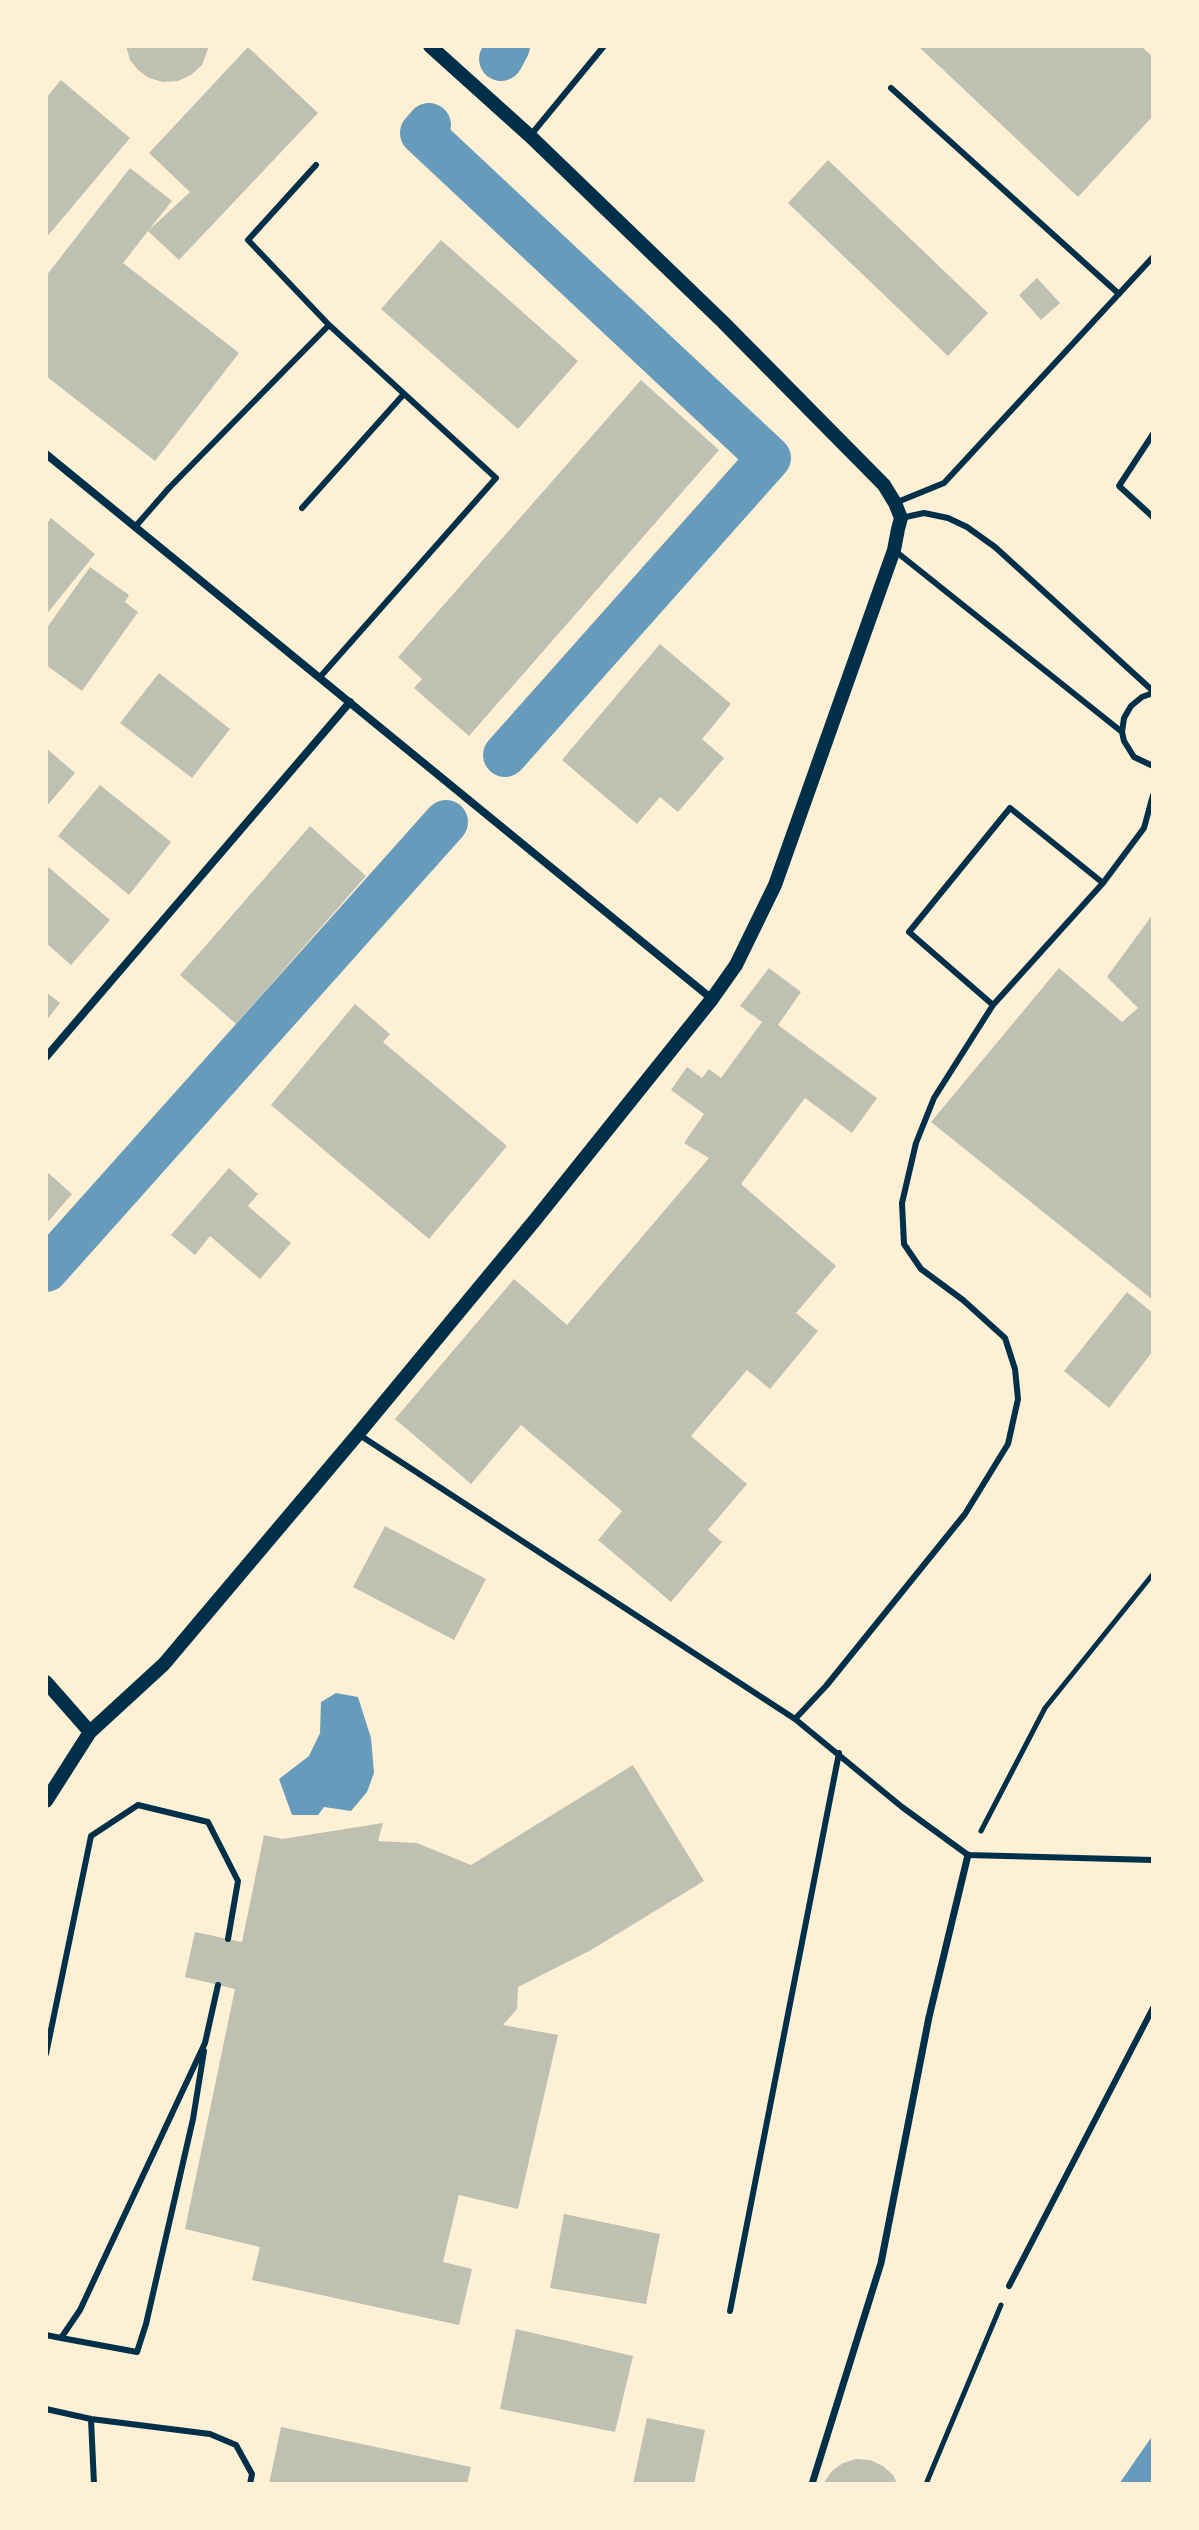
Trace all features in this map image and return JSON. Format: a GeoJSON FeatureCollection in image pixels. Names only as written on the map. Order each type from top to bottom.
{"type":"FeatureCollection","features":[{"type":"Feature","properties":{"kind":"street"},"geometry":{"type":"LineString","coordinates":[[46,1801],[90,1732],[164,1664],[358,1434],[712,999],[736,965],[775,885],[894,550],[901,518],[884,485],[723,322],[530,136],[430,46]]}},
{"type":"Feature","properties":{"kind":"street"},"geometry":{"type":"LineString","coordinates":[[46,454],[712,999]]}},
{"type":"Feature","properties":{"kind":"street"},"geometry":{"type":"LineString","coordinates":[[46,1057],[350,702]]}},
{"type":"Feature","properties":{"kind":"street"},"geometry":{"type":"LineString","coordinates":[[46,1682],[90,1732]]}},
{"type":"Feature","properties":{"kind":"street"},"geometry":{"type":"LineString","coordinates":[[812,2484],[881,2263],[929,2017],[968,1855]]}},
{"type":"Feature","properties":{"kind":"lane"},"geometry":{"type":"LineString","coordinates":[[530,136],[604,46]]}},
{"type":"Feature","properties":{"kind":"lane"},"geometry":{"type":"LineString","coordinates":[[891,88],[1119,294]]}},
{"type":"Feature","properties":{"kind":"lane"},"geometry":{"type":"LineString","coordinates":[[316,165],[248,240],[329,325],[496,478],[320,677]]}},
{"type":"Feature","properties":{"kind":"lane"},"geometry":{"type":"LineString","coordinates":[[895,503],[944,483],[1153,257]]}},
{"type":"Feature","properties":{"kind":"lane"},"geometry":{"type":"LineString","coordinates":[[135,527],[169,488],[329,325]]}},
{"type":"Feature","properties":{"kind":"lane"},"geometry":{"type":"LineString","coordinates":[[302,508],[403,395]]}},
{"type":"Feature","properties":{"kind":"lane"},"geometry":{"type":"LineString","coordinates":[[1153,434],[1119,486],[1153,517]]}},
{"type":"Feature","properties":{"kind":"lane"},"geometry":{"type":"LineString","coordinates":[[901,518],[924,513],[948,518],[967,527],[995,547],[1153,692],[1131,706],[1124,718],[1122,732],[1134,757],[1153,766]]}},
{"type":"Feature","properties":{"kind":"lane"},"geometry":{"type":"LineString","coordinates":[[894,550],[1122,732]]}},
{"type":"Feature","properties":{"kind":"lane"},"geometry":{"type":"LineString","coordinates":[[795,1719],[826,1686],[965,1514],[1008,1444],[1018,1399],[1015,1369],[1005,1338],[963,1300],[921,1269],[904,1244],[902,1203],[916,1143],[934,1098],[993,1005],[1103,883],[1144,828],[1153,795]]}},
{"type":"Feature","properties":{"kind":"lane"},"geometry":{"type":"LineString","coordinates":[[993,1005],[909,932],[1010,808],[1103,883]]}},
{"type":"Feature","properties":{"kind":"lane"},"geometry":{"type":"LineString","coordinates":[[358,1434],[795,1719],[902,1807],[968,1855],[1153,1860]]}},
{"type":"Feature","properties":{"kind":"lane"},"geometry":{"type":"LineString","coordinates":[[730,2311],[839,1753]]}},
{"type":"Feature","properties":{"kind":"lane"},"geometry":{"type":"LineString","coordinates":[[46,2054],[91,1836],[138,1805],[208,1822],[238,1881],[228,1939]]}},
{"type":"Feature","properties":{"kind":"lane"},"geometry":{"type":"LineString","coordinates":[[46,2335],[137,2352],[190,2134],[218,1985]]}},
{"type":"Feature","properties":{"kind":"lane"},"geometry":{"type":"LineString","coordinates":[[1009,2286],[1153,2008]]}},
{"type":"Feature","properties":{"kind":"lane"},"geometry":{"type":"LineString","coordinates":[[61,2338],[80,2310],[205,2043]]}},
{"type":"Feature","properties":{"kind":"lane"},"geometry":{"type":"LineString","coordinates":[[46,2409],[91,2419],[210,2434],[236,2445],[252,2474],[250,2484]]}},
{"type":"Feature","properties":{"kind":"lane"},"geometry":{"type":"LineString","coordinates":[[91,2419],[94,2484]]}},
{"type":"Feature","properties":{"kind":"path"},"geometry":{"type":"LineString","coordinates":[[968,1855],[1045,1708],[1153,1574]]}},
{"type":"Feature","properties":{"kind":"path"},"geometry":{"type":"LineString","coordinates":[[926,2484],[1009,2286]]}},
{"type":"Feature","properties":{"kind":"water"},"geometry":{"type":"Polygon","coordinates":[[[336,1693],[358,1697],[371,1738],[374,1773],[367,1792],[351,1811],[324,1807],[318,1815],[292,1815],[279,1779],[309,1756],[320,1733],[321,1702],[336,1693]]]}},
{"type":"Feature","properties":{"kind":"water"},"geometry":{"type":"Polygon","coordinates":[[[1153,2435],[1153,2484],[1119,2484],[1153,2435]]]}},
{"type":"Feature","properties":{"kind":"building"},"geometry":{"type":"Polygon","coordinates":[[[126,46],[209,46],[202,65],[191,75],[178,81],[163,82],[149,78],[138,70],[130,60],[126,46]]]}},
{"type":"Feature","properties":{"kind":"building"},"geometry":{"type":"Polygon","coordinates":[[[918,46],[1141,46],[1153,57],[1153,116],[1078,197],[918,46]]]}},
{"type":"Feature","properties":{"kind":"building"},"geometry":{"type":"Polygon","coordinates":[[[248,47],[318,113],[179,260],[148,231],[190,192],[149,153],[248,47]]]}},
{"type":"Feature","properties":{"kind":"building"},"geometry":{"type":"Polygon","coordinates":[[[61,80],[130,138],[46,238],[46,98],[61,80]]]}},
{"type":"Feature","properties":{"kind":"building"},"geometry":{"type":"Polygon","coordinates":[[[828,160],[988,313],[948,356],[788,203],[828,160]]]}},
{"type":"Feature","properties":{"kind":"building"},"geometry":{"type":"Polygon","coordinates":[[[130,168],[172,201],[123,263],[239,353],[155,461],[46,376],[46,276],[130,168]]]}},
{"type":"Feature","properties":{"kind":"building"},"geometry":{"type":"Polygon","coordinates":[[[441,240],[578,361],[518,429],[381,309],[441,240]]]}},
{"type":"Feature","properties":{"kind":"building"},"geometry":{"type":"Polygon","coordinates":[[[1037,278],[1060,303],[1041,320],[1019,295],[1037,278]]]}},
{"type":"Feature","properties":{"kind":"building"},"geometry":{"type":"Polygon","coordinates":[[[641,380],[719,450],[469,736],[414,688],[422,679],[398,657],[641,380]]]}},
{"type":"Feature","properties":{"kind":"building"},"geometry":{"type":"Polygon","coordinates":[[[51,518],[95,554],[46,615],[46,525],[51,518]]]}},
{"type":"Feature","properties":{"kind":"building"},"geometry":{"type":"Polygon","coordinates":[[[90,567],[129,595],[125,602],[138,612],[82,691],[46,665],[46,629],[90,567]]]}},
{"type":"Feature","properties":{"kind":"building"},"geometry":{"type":"Polygon","coordinates":[[[660,644],[731,704],[702,739],[724,758],[678,812],[660,797],[637,824],[562,760],[660,644]]]}},
{"type":"Feature","properties":{"kind":"building"},"geometry":{"type":"Polygon","coordinates":[[[159,673],[230,729],[192,778],[120,723],[159,673]]]}},
{"type":"Feature","properties":{"kind":"building"},"geometry":{"type":"Polygon","coordinates":[[[46,748],[75,773],[46,807],[46,748]]]}},
{"type":"Feature","properties":{"kind":"building"},"geometry":{"type":"Polygon","coordinates":[[[100,785],[171,842],[129,895],[58,836],[100,785]]]}},
{"type":"Feature","properties":{"kind":"building"},"geometry":{"type":"Polygon","coordinates":[[[310,826],[366,876],[236,1024],[180,975],[310,826]]]}},
{"type":"Feature","properties":{"kind":"building"},"geometry":{"type":"Polygon","coordinates":[[[46,865],[110,920],[71,965],[46,943],[46,865]]]}},
{"type":"Feature","properties":{"kind":"building"},"geometry":{"type":"Polygon","coordinates":[[[1153,914],[1153,1300],[931,1122],[1059,968],[1122,1022],[1138,1008],[1107,977],[1153,914]]]}},
{"type":"Feature","properties":{"kind":"building"},"geometry":{"type":"Polygon","coordinates":[[[769,968],[801,992],[778,1025],[877,1098],[852,1133],[805,1098],[741,1184],[836,1266],[796,1313],[818,1331],[770,1389],[747,1370],[691,1436],[747,1484],[708,1530],[722,1542],[671,1602],[598,1540],[622,1511],[521,1425],[471,1484],[395,1419],[514,1279],[567,1325],[709,1158],[684,1143],[704,1114],[671,1090],[687,1067],[702,1078],[709,1069],[721,1078],[762,1022],[740,1006],[769,968]]]}},
{"type":"Feature","properties":{"kind":"building"},"geometry":{"type":"Polygon","coordinates":[[[46,992],[60,1003],[46,1021],[46,992]]]}},
{"type":"Feature","properties":{"kind":"building"},"geometry":{"type":"Polygon","coordinates":[[[355,1004],[390,1034],[383,1042],[507,1146],[429,1239],[271,1105],[355,1004]]]}},
{"type":"Feature","properties":{"kind":"building"},"geometry":{"type":"Polygon","coordinates":[[[229,1168],[258,1194],[248,1206],[291,1243],[260,1279],[210,1236],[195,1255],[171,1235],[229,1168]]]}},
{"type":"Feature","properties":{"kind":"building"},"geometry":{"type":"Polygon","coordinates":[[[46,1171],[72,1194],[46,1224],[46,1171]]]}},
{"type":"Feature","properties":{"kind":"building"},"geometry":{"type":"Polygon","coordinates":[[[1127,1292],[1153,1313],[1153,1351],[1109,1408],[1064,1371],[1127,1292]]]}},
{"type":"Feature","properties":{"kind":"building"},"geometry":{"type":"Polygon","coordinates":[[[385,1526],[486,1579],[454,1640],[353,1587],[385,1526]]]}},
{"type":"Feature","properties":{"kind":"building"},"geometry":{"type":"Polygon","coordinates":[[[633,1765],[704,1881],[591,1950],[518,1987],[517,2009],[503,2025],[558,2035],[518,2209],[459,2195],[443,2262],[472,2269],[459,2325],[252,2280],[260,2247],[185,2229],[235,1989],[185,1977],[195,1932],[242,1942],[264,1835],[282,1839],[383,1823],[378,1841],[417,1843],[471,1865],[633,1765]]]}},
{"type":"Feature","properties":{"kind":"building"},"geometry":{"type":"Polygon","coordinates":[[[564,2214],[660,2234],[646,2304],[550,2288],[564,2214]]]}},
{"type":"Feature","properties":{"kind":"building"},"geometry":{"type":"Polygon","coordinates":[[[516,2329],[633,2356],[615,2432],[500,2409],[516,2329]]]}},
{"type":"Feature","properties":{"kind":"building"},"geometry":{"type":"Polygon","coordinates":[[[647,2418],[705,2430],[694,2484],[633,2484],[647,2418]]]}},
{"type":"Feature","properties":{"kind":"building"},"geometry":{"type":"Polygon","coordinates":[[[281,2427],[471,2467],[467,2484],[269,2484],[281,2427]]]}},
{"type":"Feature","properties":{"kind":"building"},"geometry":{"type":"Polygon","coordinates":[[[856,2459],[870,2460],[883,2466],[897,2484],[823,2484],[832,2471],[856,2459]]]}},
{"type":"Feature","properties":{"kind":"waterway"},"geometry":{"type":"LineString","coordinates":[[501,59],[508,46]]}},
{"type":"Feature","properties":{"kind":"waterway"},"geometry":{"type":"LineString","coordinates":[[429,125],[422,133],[769,458],[505,755]]}},
{"type":"Feature","properties":{"kind":"waterway"},"geometry":{"type":"LineString","coordinates":[[46,1270],[446,822]]}}]}
